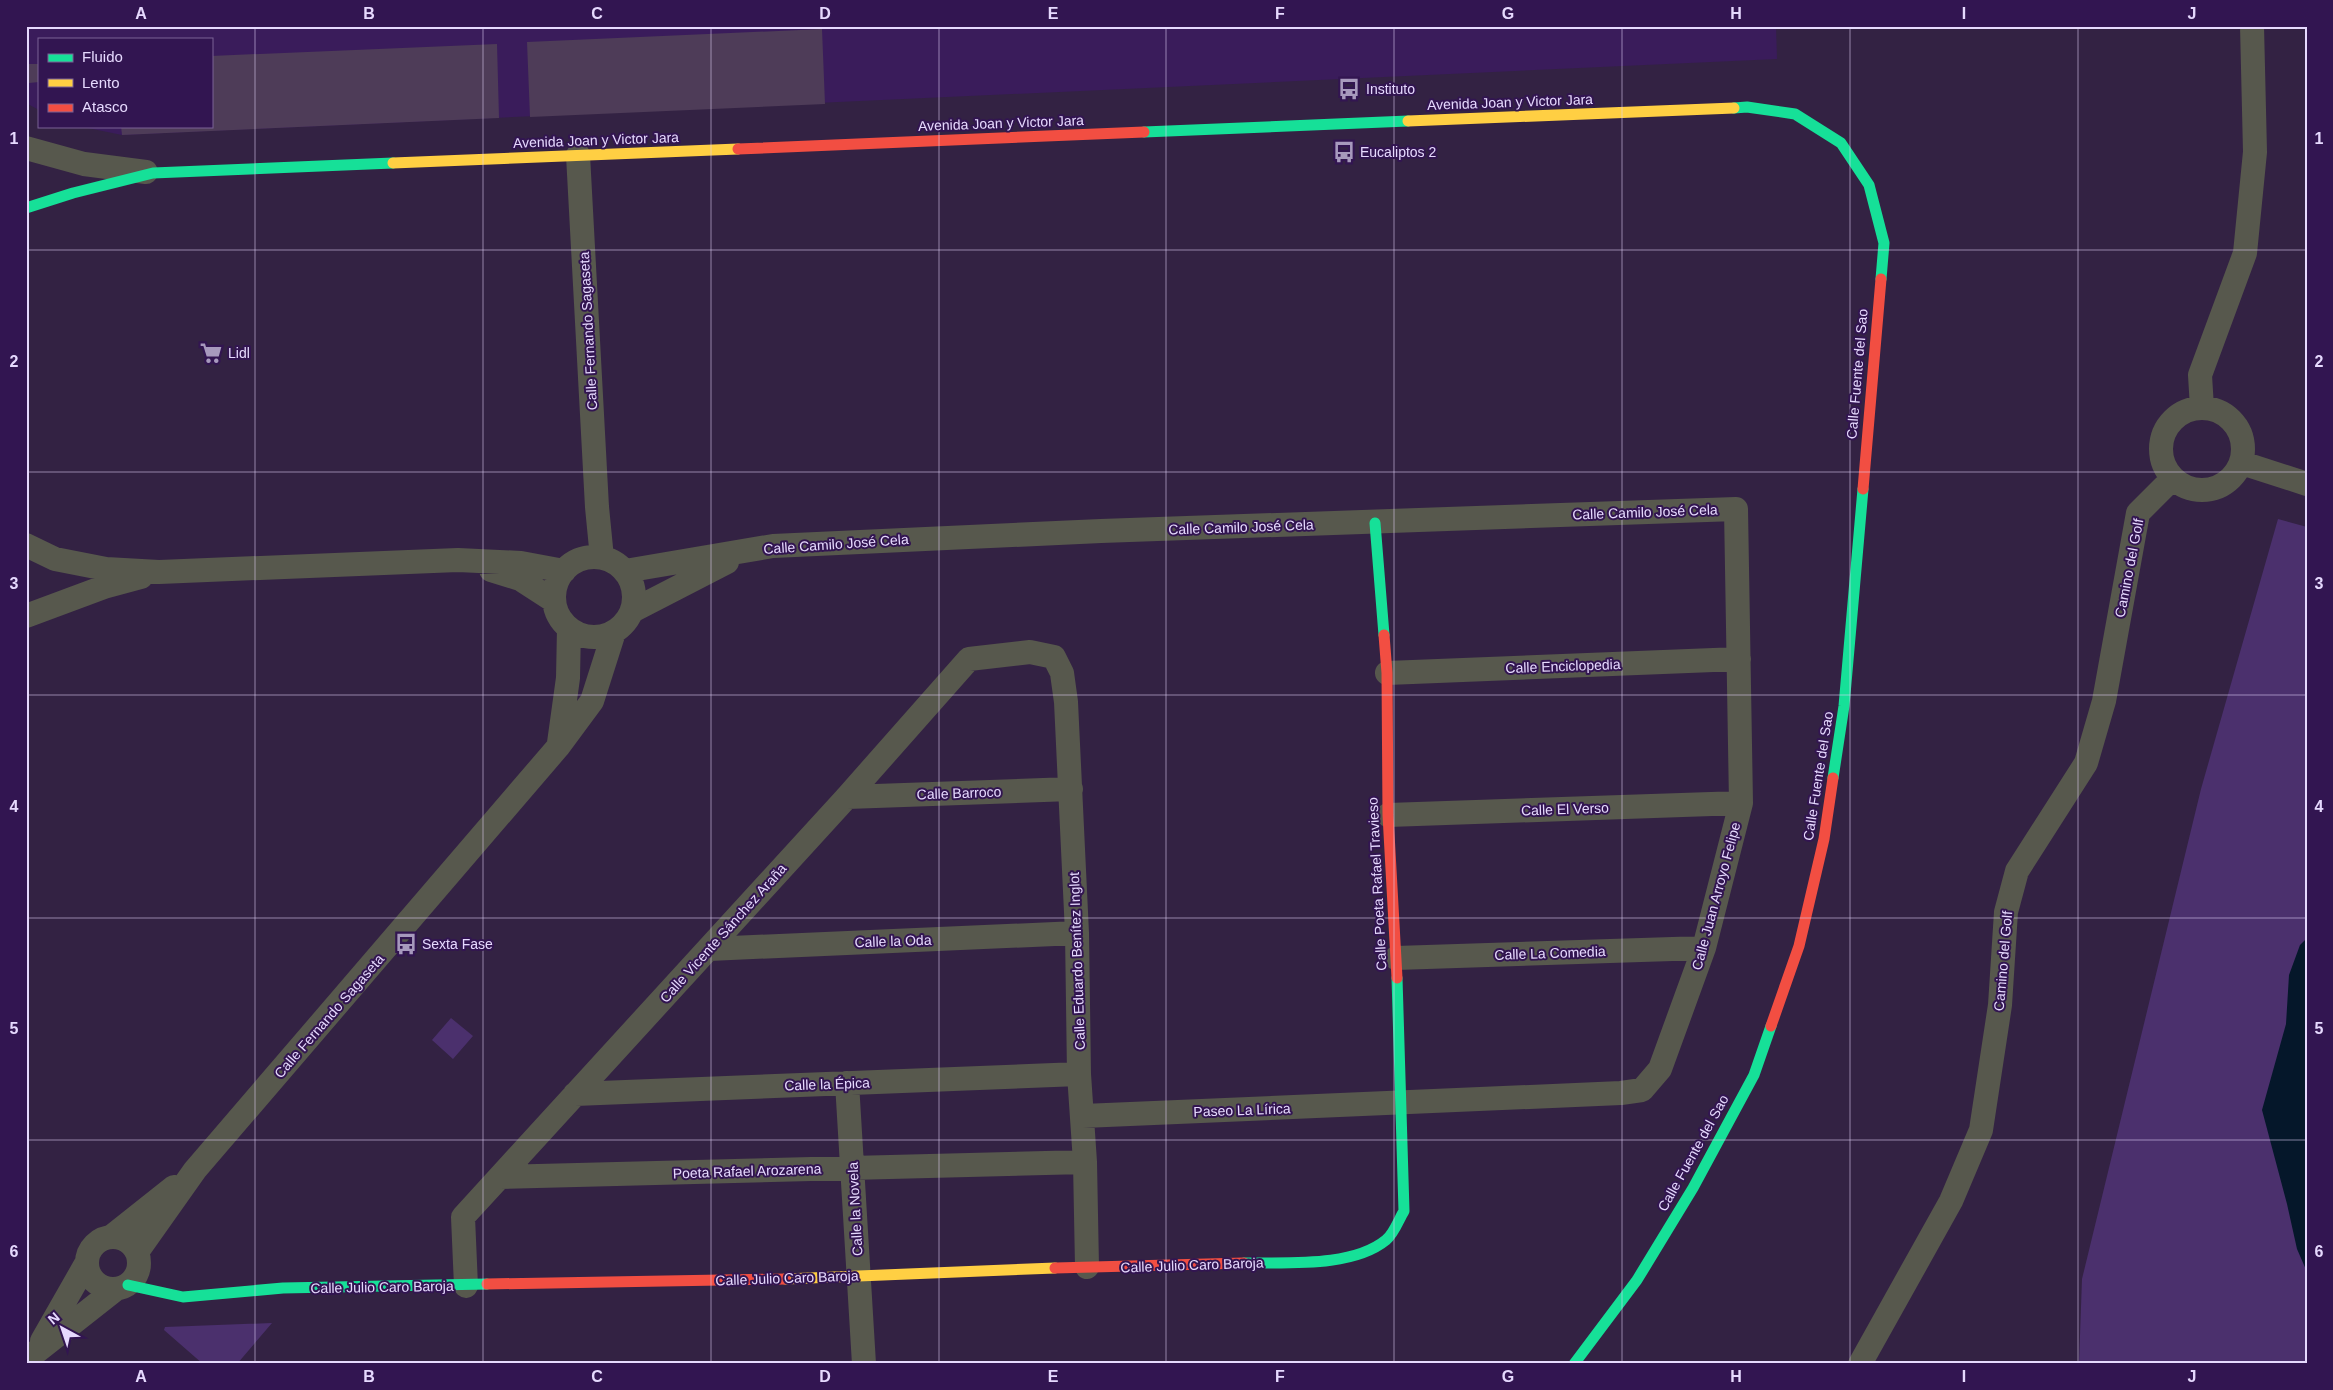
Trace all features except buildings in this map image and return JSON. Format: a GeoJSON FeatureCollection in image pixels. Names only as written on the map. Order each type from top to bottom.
{"type":"FeatureCollection","features":[{"type":"Feature","properties":{"kind":"street"},"geometry":{"type":"LineString","coordinates":[[2202,408],[2200,375],[2244,254],[2255,152],[2252,26]]}},
{"type":"Feature","properties":{"kind":"street","name":"Avenida Joan y Victor Jara"},"geometry":{"type":"LineString","coordinates":[[26,208],[48,199],[153,173],[1747,107],[1795,114],[1841,143]]}},
{"type":"Feature","properties":{"kind":"street","name":"Calle Fuente del Sao"},"geometry":{"type":"LineString","coordinates":[[1574,1364],[1637,1280],[1693,1188],[1754,1075],[1799,946],[1824,839],[1844,706],[1884,243],[1869,185],[1841,143]]}},
{"type":"Feature","properties":{"kind":"street"},"geometry":{"type":"LineString","coordinates":[[26,148],[84,164],[153,173]]}},
{"type":"Feature","properties":{"kind":"street","name":"Calle Fernando Sagaseta"},"geometry":{"type":"LineString","coordinates":[[578,155],[597,507],[602,558]]}},
{"type":"Feature","properties":{"kind":"street"},"geometry":{"type":"LineString","coordinates":[[2202,408],[2218,411],[2231,419],[2240,432],[2244,448],[2242,464],[2233,478],[2219,488],[2203,491],[2186,488],[2172,479],[2164,468],[2161,454],[2162,440],[2167,428],[2176,417],[2188,410],[2202,408]]}},
{"type":"Feature","properties":{"kind":"street"},"geometry":{"type":"LineString","coordinates":[[2242,464],[2307,484]]}},
{"type":"Feature","properties":{"kind":"street","name":"Camino del Golf"},"geometry":{"type":"LineString","coordinates":[[1860,1364],[1951,1201],[1981,1130],[2000,1005],[2006,912],[2017,870],[2086,763],[2104,701],[2138,513],[2172,479]]}},
{"type":"Feature","properties":{"kind":"street","name":"Calle Fernando Sagaseta"},"geometry":{"type":"LineString","coordinates":[[570,567],[597,507]]}},
{"type":"Feature","properties":{"kind":"street","name":"Calle Camilo José Cela"},"geometry":{"type":"LineString","coordinates":[[625,572],[773,546],[1101,531],[1376,523],[1736,509]]}},
{"type":"Feature","properties":{"kind":"street","name":"Calle Juan Arroyo Felipe"},"geometry":{"type":"LineString","coordinates":[[1402,1104],[1621,1093],[1642,1090],[1660,1069],[1704,948],[1742,803],[1736,509]]}},
{"type":"Feature","properties":{"kind":"street","name":"Calle Poeta Rafael Travieso"},"geometry":{"type":"LineString","coordinates":[[1376,523],[1387,672],[1388,815],[1402,1104],[1404,1211],[1388,1240]]}},
{"type":"Feature","properties":{"kind":"street"},"geometry":{"type":"LineString","coordinates":[[26,546],[56,559],[106,569],[160,572],[458,560],[570,567],[593,557],[602,558],[615,563],[625,572],[634,590],[632,611],[625,623],[614,632],[590,637],[579,634],[569,628],[562,620],[554,601],[555,590],[570,567]]}},
{"type":"Feature","properties":{"kind":"street","name":"Calle Camilo José Cela"},"geometry":{"type":"LineString","coordinates":[[632,611],[746,552]]}},
{"type":"Feature","properties":{"kind":"street"},"geometry":{"type":"LineString","coordinates":[[458,560],[520,579],[554,601]]}},
{"type":"Feature","properties":{"kind":"street"},"geometry":{"type":"LineString","coordinates":[[26,616],[104,587],[160,572]]}},
{"type":"Feature","properties":{"kind":"street"},"geometry":{"type":"LineString","coordinates":[[558,747],[568,678],[569,628]]}},
{"type":"Feature","properties":{"kind":"street","name":"Calle Fernando Sagaseta"},"geometry":{"type":"LineString","coordinates":[[138,1258],[195,1170],[558,747],[592,701],[614,632]]}},
{"type":"Feature","properties":{"kind":"street","name":"Calle Vicente Sánchez Araña"},"geometry":{"type":"LineString","coordinates":[[466,1286],[463,1217],[847,797],[969,659],[1030,652],[1054,657]]}},
{"type":"Feature","properties":{"kind":"street","name":"Calle Eduardo Benítez Inglot"},"geometry":{"type":"LineString","coordinates":[[1054,657],[1062,673],[1071,789],[1080,1074],[1085,1162],[1087,1267]]}},
{"type":"Feature","properties":{"kind":"street","name":"Calle Enciclopedia"},"geometry":{"type":"LineString","coordinates":[[1387,672],[1739,659]]}},
{"type":"Feature","properties":{"kind":"street","name":"Calle Barroco"},"geometry":{"type":"LineString","coordinates":[[847,797],[1071,789]]}},
{"type":"Feature","properties":{"kind":"street","name":"Calle El Verso"},"geometry":{"type":"LineString","coordinates":[[1388,815],[1742,803]]}},
{"type":"Feature","properties":{"kind":"street","name":"Calle la Oda"},"geometry":{"type":"LineString","coordinates":[[710,948],[1077,933]]}},
{"type":"Feature","properties":{"kind":"street","name":"Calle La Comedia"},"geometry":{"type":"LineString","coordinates":[[1396,958],[1704,948]]}},
{"type":"Feature","properties":{"kind":"street","name":"Calle la Épica"},"geometry":{"type":"LineString","coordinates":[[575,1094],[1080,1074]]}},
{"type":"Feature","properties":{"kind":"street","name":"Calle la Novela"},"geometry":{"type":"LineString","coordinates":[[847,1083],[864,1364]]}},
{"type":"Feature","properties":{"kind":"street","name":"Paseo La Lírica"},"geometry":{"type":"LineString","coordinates":[[1083,1116],[1402,1104]]}},
{"type":"Feature","properties":{"kind":"street","name":"Poeta Rafael Arozarena"},"geometry":{"type":"LineString","coordinates":[[500,1177],[1085,1162]]}},
{"type":"Feature","properties":{"kind":"street","name":"Calle Fernando Sagaseta"},"geometry":{"type":"LineString","coordinates":[[111,1237],[195,1170]]}},
{"type":"Feature","properties":{"kind":"street"},"geometry":{"type":"LineString","coordinates":[[31,1357],[97,1243],[111,1237],[126,1240],[138,1258],[183,1297]]}},
{"type":"Feature","properties":{"kind":"street","name":"Calle Julio Caro Baroja"},"geometry":{"type":"LineString","coordinates":[[122,1287],[183,1297],[283,1288],[466,1286],[859,1276],[1325,1260],[1355,1256],[1388,1240]]}},
{"type":"Feature","properties":{"kind":"street"},"geometry":{"type":"LineString","coordinates":[[31,1357],[122,1287],[134,1280],[138,1258]]}},
{"type":"Feature","properties":{"kind":"street"},"geometry":{"type":"LineString","coordinates":[[87,1262],[88,1271],[98,1285],[107,1289],[122,1287]]}},
{"type":"Feature","properties":{"kind":"shaded area"},"geometry":{"type":"Polygon","coordinates":[[[26,26],[1776,26],[1777,59],[122,135],[88,128],[212,128],[212,38],[38,38],[38,109],[26,103],[26,26]]]}},
{"type":"Feature","properties":{"kind":"shaded area"},"geometry":{"type":"Polygon","coordinates":[[[2278,519],[2307,527],[2307,1364],[2079,1364],[2082,1279],[2201,789],[2278,519]]]}},
{"type":"Feature","properties":{"kind":"shaded area"},"geometry":{"type":"Polygon","coordinates":[[[451,1018],[473,1036],[453,1059],[432,1040],[451,1018]]]}},
{"type":"Feature","properties":{"kind":"shaded area"},"geometry":{"type":"Polygon","coordinates":[[[272,1323],[237,1364],[203,1364],[164,1330],[165,1327],[272,1323]]]}},
{"type":"Feature","properties":{"kind":"water"},"geometry":{"type":"Polygon","coordinates":[[[2307,938],[2307,1272],[2297,1249],[2262,1110],[2286,1024],[2289,975],[2300,945],[2307,938]]]}},
{"type":"Feature","properties":{"kind":"traffic: fast"},"geometry":{"type":"LineString","coordinates":[[1734,108],[1747,107],[1795,114],[1841,143],[1869,185],[1884,243],[1881,279]]}},
{"type":"Feature","properties":{"kind":"traffic: fast"},"geometry":{"type":"LineString","coordinates":[[1144,132],[1408,121]]}},
{"type":"Feature","properties":{"kind":"traffic: fast"},"geometry":{"type":"LineString","coordinates":[[26,208],[73,193],[153,173],[393,163]]}},
{"type":"Feature","properties":{"kind":"traffic: fast"},"geometry":{"type":"LineString","coordinates":[[1833,778],[1844,706],[1863,489]]}},
{"type":"Feature","properties":{"kind":"traffic: fast"},"geometry":{"type":"LineString","coordinates":[[1375,523],[1384,635]]}},
{"type":"Feature","properties":{"kind":"traffic: fast"},"geometry":{"type":"LineString","coordinates":[[1244,1263],[1318,1262],[1355,1255],[1372,1249],[1386,1240],[1396,1226],[1404,1211],[1397,978]]}},
{"type":"Feature","properties":{"kind":"traffic: fast"},"geometry":{"type":"LineString","coordinates":[[1574,1364],[1637,1280],[1693,1188],[1754,1075],[1771,1026]]}},
{"type":"Feature","properties":{"kind":"traffic: fast"},"geometry":{"type":"LineString","coordinates":[[128,1285],[183,1297],[283,1288],[487,1284]]}},
{"type":"Feature","properties":{"kind":"traffic: slow"},"geometry":{"type":"LineString","coordinates":[[1408,121],[1734,108]]}},
{"type":"Feature","properties":{"kind":"traffic: slow"},"geometry":{"type":"LineString","coordinates":[[393,163],[738,149]]}},
{"type":"Feature","properties":{"kind":"traffic: slow"},"geometry":{"type":"LineString","coordinates":[[785,1279],[1055,1268]]}},
{"type":"Feature","properties":{"kind":"traffic: jam"},"geometry":{"type":"LineString","coordinates":[[738,149],[1144,132]]}},
{"type":"Feature","properties":{"kind":"traffic: jam"},"geometry":{"type":"LineString","coordinates":[[1863,489],[1881,279]]}},
{"type":"Feature","properties":{"kind":"traffic: jam"},"geometry":{"type":"LineString","coordinates":[[1384,635],[1387,673],[1388,815],[1397,978]]}},
{"type":"Feature","properties":{"kind":"traffic: jam"},"geometry":{"type":"LineString","coordinates":[[1771,1026],[1799,946],[1824,839],[1833,778]]}},
{"type":"Feature","properties":{"kind":"traffic: jam"},"geometry":{"type":"LineString","coordinates":[[1055,1268],[1244,1263]]}},
{"type":"Feature","properties":{"kind":"traffic: jam"},"geometry":{"type":"LineString","coordinates":[[487,1284],[785,1279]]}},
{"type":"Feature","properties":{"kind":"place","name":"Instituto"},"geometry":{"type":"Point","coordinates":[1349,89]}},
{"type":"Feature","properties":{"kind":"place","name":"Eucaliptos 2"},"geometry":{"type":"Point","coordinates":[1344,152]}},
{"type":"Feature","properties":{"kind":"place","name":"Lidl"},"geometry":{"type":"Point","coordinates":[211,353]}},
{"type":"Feature","properties":{"kind":"place","name":"Sexta Fase"},"geometry":{"type":"Point","coordinates":[406,944]}}]}
